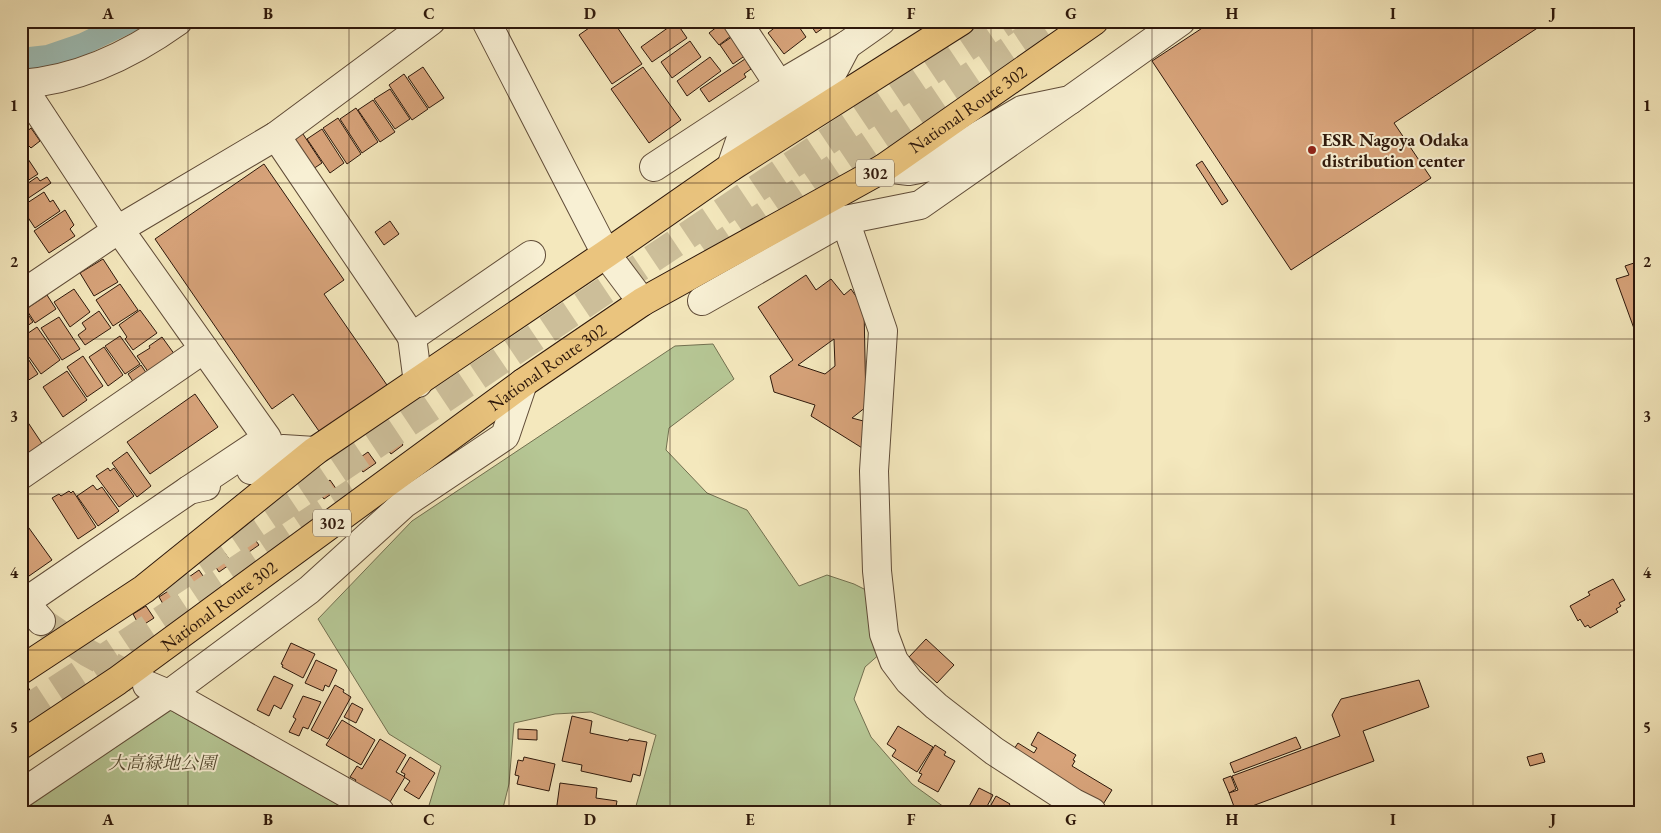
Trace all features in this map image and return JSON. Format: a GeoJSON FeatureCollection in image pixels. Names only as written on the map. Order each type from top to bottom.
{"type":"FeatureCollection","features":[{"type":"Feature","properties":{"kind":"highway"},"geometry":{"type":"LineString","coordinates":[[21,670],[144,588],[315,451],[418,383],[731,167],[961,21]]}},
{"type":"Feature","properties":{"kind":"highway","name":"National Route 302"},"geometry":{"type":"LineString","coordinates":[[21,745],[125,675],[523,383],[642,302],[884,168],[1094,21]]}},
{"type":"Feature","properties":{"kind":"street"},"geometry":{"type":"LineString","coordinates":[[21,84],[37,83],[66,76],[105,63],[138,47],[178,21]]}},
{"type":"Feature","properties":{"kind":"street"},"geometry":{"type":"LineString","coordinates":[[21,295],[119,229],[276,136],[431,21]]}},
{"type":"Feature","properties":{"kind":"street"},"geometry":{"type":"LineString","coordinates":[[486,21],[606,254],[642,302]]}},
{"type":"Feature","properties":{"kind":"street"},"geometry":{"type":"LineString","coordinates":[[737,21],[779,85]]}},
{"type":"Feature","properties":{"kind":"street"},"geometry":{"type":"LineString","coordinates":[[654,167],[779,85],[847,45],[881,21]]}},
{"type":"Feature","properties":{"kind":"street"},"geometry":{"type":"LineString","coordinates":[[702,301],[845,220],[920,205],[1181,21]]}},
{"type":"Feature","properties":{"kind":"street"},"geometry":{"type":"LineString","coordinates":[[731,167],[743,132],[751,122],[806,95],[828,81],[847,45]]}},
{"type":"Feature","properties":{"kind":"street"},"geometry":{"type":"LineString","coordinates":[[21,100],[31,100],[110,220],[119,229],[267,438],[189,490],[27,607]]}},
{"type":"Feature","properties":{"kind":"street"},"geometry":{"type":"LineString","coordinates":[[884,168],[909,170],[930,167],[1022,110],[1070,100]]}},
{"type":"Feature","properties":{"kind":"street"},"geometry":{"type":"LineString","coordinates":[[981,134],[1002,131],[1014,138]]}},
{"type":"Feature","properties":{"kind":"street"},"geometry":{"type":"LineString","coordinates":[[276,136],[412,337],[418,383]]}},
{"type":"Feature","properties":{"kind":"street"},"geometry":{"type":"LineString","coordinates":[[845,220],[883,331],[874,471],[877,571],[884,634],[894,661],[909,681],[936,706],[994,752],[1074,803],[1092,812]]}},
{"type":"Feature","properties":{"kind":"street"},"geometry":{"type":"LineString","coordinates":[[412,337],[531,255]]}},
{"type":"Feature","properties":{"kind":"street"},"geometry":{"type":"LineString","coordinates":[[21,475],[204,349]]}},
{"type":"Feature","properties":{"kind":"street"},"geometry":{"type":"LineString","coordinates":[[21,794],[158,690],[309,590],[405,503],[505,436],[523,383]]}},
{"type":"Feature","properties":{"kind":"street"},"geometry":{"type":"LineString","coordinates":[[189,490],[232,482],[283,449],[315,451]]}},
{"type":"Feature","properties":{"kind":"street"},"geometry":{"type":"LineString","coordinates":[[158,690],[290,760],[380,812]]}},
{"type":"Feature","properties":{"kind":"green space"},"geometry":{"type":"Polygon","coordinates":[[[713,344],[734,379],[669,428],[666,450],[707,493],[747,510],[799,586],[827,575],[854,584],[870,592],[882,652],[865,667],[854,699],[871,737],[912,784],[951,812],[642,812],[636,806],[656,735],[591,712],[555,714],[514,723],[509,784],[502,812],[427,812],[441,766],[389,734],[318,619],[412,521],[675,346],[713,344]]]}},
{"type":"Feature","properties":{"kind":"green space","name":"大高緑地公園"},"geometry":{"type":"Polygon","coordinates":[[[170,710],[351,812],[21,812],[21,801],[170,710]]]}},
{"type":"Feature","properties":{"kind":"building"},"geometry":{"type":"Polygon","coordinates":[[[599,21],[613,21],[642,64],[612,84],[579,35],[599,21]]]}},
{"type":"Feature","properties":{"kind":"building"},"geometry":{"type":"Polygon","coordinates":[[[783,21],[795,21],[806,37],[784,54],[768,33],[783,21]]]}},
{"type":"Feature","properties":{"kind":"building"},"geometry":{"type":"Polygon","coordinates":[[[808,21],[833,21],[816,33],[808,21]]]}},
{"type":"Feature","properties":{"kind":"building","name":"ESR Nagoya Odaka distribution center"},"geometry":{"type":"Polygon","coordinates":[[[1213,21],[1548,21],[1394,123],[1431,178],[1291,270],[1152,61],[1213,21]]]}},
{"type":"Feature","properties":{"kind":"building"},"geometry":{"type":"Polygon","coordinates":[[[676,22],[687,38],[652,62],[641,47],[676,22]]]}},
{"type":"Feature","properties":{"kind":"building"},"geometry":{"type":"Polygon","coordinates":[[[722,23],[731,36],[719,45],[709,33],[722,23]]]}},
{"type":"Feature","properties":{"kind":"building"},"geometry":{"type":"Polygon","coordinates":[[[733,36],[746,55],[733,64],[720,45],[733,36]]]}},
{"type":"Feature","properties":{"kind":"building"},"geometry":{"type":"Polygon","coordinates":[[[690,41],[701,57],[672,78],[661,62],[690,41]]]}},
{"type":"Feature","properties":{"kind":"building"},"geometry":{"type":"Polygon","coordinates":[[[710,57],[721,71],[687,96],[677,81],[710,57]]]}},
{"type":"Feature","properties":{"kind":"building"},"geometry":{"type":"Polygon","coordinates":[[[745,59],[751,69],[744,74],[746,77],[709,102],[700,89],[745,59]]]}},
{"type":"Feature","properties":{"kind":"building"},"geometry":{"type":"Polygon","coordinates":[[[423,67],[444,98],[429,108],[408,77],[423,67]]]}},
{"type":"Feature","properties":{"kind":"building"},"geometry":{"type":"Polygon","coordinates":[[[643,67],[681,120],[649,143],[611,89],[643,67]]]}},
{"type":"Feature","properties":{"kind":"building"},"geometry":{"type":"Polygon","coordinates":[[[404,74],[428,109],[412,120],[389,85],[404,74]]]}},
{"type":"Feature","properties":{"kind":"building"},"geometry":{"type":"Polygon","coordinates":[[[390,89],[410,119],[395,129],[374,99],[390,89]]]}},
{"type":"Feature","properties":{"kind":"building"},"geometry":{"type":"Polygon","coordinates":[[[373,100],[395,132],[380,142],[358,110],[373,100]]]}},
{"type":"Feature","properties":{"kind":"building"},"geometry":{"type":"Polygon","coordinates":[[[356,108],[378,142],[362,153],[340,119],[356,108]]]}},
{"type":"Feature","properties":{"kind":"building"},"geometry":{"type":"Polygon","coordinates":[[[338,118],[361,154],[347,164],[323,128],[338,118]]]}},
{"type":"Feature","properties":{"kind":"building"},"geometry":{"type":"Polygon","coordinates":[[[31,128],[40,141],[31,148],[29,146],[21,151],[21,129],[25,133],[31,128]]]}},
{"type":"Feature","properties":{"kind":"building"},"geometry":{"type":"Polygon","coordinates":[[[322,129],[344,163],[330,173],[307,139],[322,129]]]}},
{"type":"Feature","properties":{"kind":"building"},"geometry":{"type":"Polygon","coordinates":[[[301,131],[322,163],[307,173],[286,141],[301,131]]]}},
{"type":"Feature","properties":{"kind":"building"},"geometry":{"type":"Polygon","coordinates":[[[26,156],[38,174],[21,185],[21,159],[26,156]]]}},
{"type":"Feature","properties":{"kind":"building"},"geometry":{"type":"Polygon","coordinates":[[[1202,161],[1228,201],[1222,205],[1196,165],[1202,161]]]}},
{"type":"Feature","properties":{"kind":"building"},"geometry":{"type":"Polygon","coordinates":[[[264,164],[344,280],[324,294],[389,388],[321,434],[293,394],[272,409],[155,239],[264,164]]]}},
{"type":"Feature","properties":{"kind":"building"},"geometry":{"type":"Polygon","coordinates":[[[37,177],[40,181],[47,177],[51,183],[21,203],[21,188],[37,177]]]}},
{"type":"Feature","properties":{"kind":"building"},"geometry":{"type":"Polygon","coordinates":[[[44,192],[50,202],[53,200],[60,211],[35,228],[21,207],[44,192]]]}},
{"type":"Feature","properties":{"kind":"building"},"geometry":{"type":"Polygon","coordinates":[[[65,210],[74,225],[70,229],[75,236],[49,253],[34,231],[65,210]]]}},
{"type":"Feature","properties":{"kind":"building"},"geometry":{"type":"Polygon","coordinates":[[[390,221],[399,234],[384,245],[375,232],[390,221]]]}},
{"type":"Feature","properties":{"kind":"building"},"geometry":{"type":"Polygon","coordinates":[[[103,259],[118,282],[94,296],[80,273],[103,259]]]}},
{"type":"Feature","properties":{"kind":"building"},"geometry":{"type":"Polygon","coordinates":[[[1640,261],[1640,345],[1616,279],[1629,275],[1625,266],[1640,261]]]}},
{"type":"Feature","properties":{"kind":"building"},"geometry":{"type":"Polygon","coordinates":[[[806,275],[816,290],[831,279],[844,295],[851,289],[864,308],[866,407],[852,418],[867,422],[867,451],[811,416],[815,405],[774,392],[770,376],[793,360],[758,307],[806,275]],[[834,339],[798,365],[825,374],[835,366],[834,339]]]}},
{"type":"Feature","properties":{"kind":"building"},"geometry":{"type":"Polygon","coordinates":[[[120,284],[138,310],[113,326],[96,300],[120,284]]]}},
{"type":"Feature","properties":{"kind":"building"},"geometry":{"type":"Polygon","coordinates":[[[74,289],[90,312],[70,327],[54,302],[74,289]]]}},
{"type":"Feature","properties":{"kind":"building"},"geometry":{"type":"Polygon","coordinates":[[[47,295],[56,309],[35,323],[26,309],[47,295]]]}},
{"type":"Feature","properties":{"kind":"building"},"geometry":{"type":"Polygon","coordinates":[[[25,310],[33,322],[21,330],[21,313],[25,310]]]}},
{"type":"Feature","properties":{"kind":"building"},"geometry":{"type":"Polygon","coordinates":[[[140,310],[157,333],[133,350],[125,339],[127,337],[119,325],[140,310]]]}},
{"type":"Feature","properties":{"kind":"building"},"geometry":{"type":"Polygon","coordinates":[[[99,311],[111,328],[85,345],[78,335],[86,329],[82,323],[99,311]]]}},
{"type":"Feature","properties":{"kind":"building"},"geometry":{"type":"Polygon","coordinates":[[[59,317],[80,349],[62,360],[41,328],[59,317]]]}},
{"type":"Feature","properties":{"kind":"building"},"geometry":{"type":"Polygon","coordinates":[[[37,327],[60,360],[41,374],[21,346],[21,338],[37,327]]]}},
{"type":"Feature","properties":{"kind":"building"},"geometry":{"type":"Polygon","coordinates":[[[120,336],[140,364],[125,374],[105,346],[120,336]]]}},
{"type":"Feature","properties":{"kind":"building"},"geometry":{"type":"Polygon","coordinates":[[[162,337],[175,355],[149,373],[137,356],[162,337]]]}},
{"type":"Feature","properties":{"kind":"building"},"geometry":{"type":"Polygon","coordinates":[[[104,347],[123,375],[108,386],[89,357],[104,347]]]}},
{"type":"Feature","properties":{"kind":"building"},"geometry":{"type":"Polygon","coordinates":[[[21,348],[38,374],[21,385],[21,348]]]}},
{"type":"Feature","properties":{"kind":"building"},"geometry":{"type":"Polygon","coordinates":[[[83,356],[103,386],[87,397],[67,367],[83,356]]]}},
{"type":"Feature","properties":{"kind":"building"},"geometry":{"type":"Polygon","coordinates":[[[141,365],[147,374],[134,383],[128,374],[141,365]]]}},
{"type":"Feature","properties":{"kind":"building"},"geometry":{"type":"Polygon","coordinates":[[[67,371],[87,400],[63,417],[43,387],[67,371]]]}},
{"type":"Feature","properties":{"kind":"building"},"geometry":{"type":"Polygon","coordinates":[[[195,394],[218,427],[150,474],[127,442],[195,394]]]}},
{"type":"Feature","properties":{"kind":"building"},"geometry":{"type":"Polygon","coordinates":[[[23,415],[43,445],[28,456],[21,446],[21,416],[23,415]]]}},
{"type":"Feature","properties":{"kind":"building"},"geometry":{"type":"Polygon","coordinates":[[[395,434],[403,445],[391,454],[383,443],[395,434]]]}},
{"type":"Feature","properties":{"kind":"building"},"geometry":{"type":"Polygon","coordinates":[[[127,452],[151,486],[137,497],[112,463],[127,452]]]}},
{"type":"Feature","properties":{"kind":"building"},"geometry":{"type":"Polygon","coordinates":[[[368,452],[376,463],[363,472],[355,461],[368,452]]]}},
{"type":"Feature","properties":{"kind":"building"},"geometry":{"type":"Polygon","coordinates":[[[108,468],[110,471],[114,468],[134,496],[119,507],[96,476],[108,468]]]}},
{"type":"Feature","properties":{"kind":"building"},"geometry":{"type":"Polygon","coordinates":[[[330,480],[337,490],[324,499],[317,490],[330,480]]]}},
{"type":"Feature","properties":{"kind":"building"},"geometry":{"type":"Polygon","coordinates":[[[93,485],[97,490],[102,487],[119,511],[98,526],[77,496],[93,485]]]}},
{"type":"Feature","properties":{"kind":"building"},"geometry":{"type":"Polygon","coordinates":[[[69,491],[71,493],[73,491],[96,527],[78,539],[52,498],[59,494],[61,496],[69,491]]]}},
{"type":"Feature","properties":{"kind":"building"},"geometry":{"type":"Polygon","coordinates":[[[21,517],[52,560],[29,576],[21,565],[21,517]]]}},
{"type":"Feature","properties":{"kind":"building"},"geometry":{"type":"Polygon","coordinates":[[[250,533],[259,545],[246,554],[238,542],[250,533]]]}},
{"type":"Feature","properties":{"kind":"building"},"geometry":{"type":"Polygon","coordinates":[[[224,552],[232,563],[219,572],[211,560],[224,552]]]}},
{"type":"Feature","properties":{"kind":"building"},"geometry":{"type":"Polygon","coordinates":[[[199,570],[207,582],[194,591],[186,579],[199,570]]]}},
{"type":"Feature","properties":{"kind":"building"},"geometry":{"type":"Polygon","coordinates":[[[1613,579],[1625,600],[1619,603],[1621,606],[1616,609],[1618,612],[1590,628],[1588,625],[1585,627],[1580,619],[1578,621],[1570,606],[1590,595],[1588,592],[1613,579]]]}},
{"type":"Feature","properties":{"kind":"building"},"geometry":{"type":"Polygon","coordinates":[[[173,588],[180,600],[166,609],[159,597],[173,588]]]}},
{"type":"Feature","properties":{"kind":"building"},"geometry":{"type":"Polygon","coordinates":[[[146,606],[154,618],[140,627],[133,614],[146,606]]]}},
{"type":"Feature","properties":{"kind":"building"},"geometry":{"type":"Polygon","coordinates":[[[926,639],[954,665],[937,683],[909,657],[926,639]]]}},
{"type":"Feature","properties":{"kind":"building"},"geometry":{"type":"Polygon","coordinates":[[[291,643],[315,654],[303,678],[282,667],[283,665],[281,664],[291,643]]]}},
{"type":"Feature","properties":{"kind":"building"},"geometry":{"type":"Polygon","coordinates":[[[316,660],[337,670],[329,687],[325,685],[323,691],[305,683],[316,660]]]}},
{"type":"Feature","properties":{"kind":"building"},"geometry":{"type":"Polygon","coordinates":[[[274,676],[293,685],[281,709],[274,705],[269,716],[257,710],[274,676]]]}},
{"type":"Feature","properties":{"kind":"building"},"geometry":{"type":"Polygon","coordinates":[[[1419,680],[1429,707],[1363,731],[1374,761],[1236,812],[1229,793],[1238,790],[1232,776],[1340,736],[1332,715],[1341,699],[1419,680]]]}},
{"type":"Feature","properties":{"kind":"building"},"geometry":{"type":"Polygon","coordinates":[[[335,685],[351,697],[328,739],[311,730],[335,685]]]}},
{"type":"Feature","properties":{"kind":"building"},"geometry":{"type":"Polygon","coordinates":[[[28,687],[36,700],[23,708],[21,705],[21,691],[28,687]]]}},
{"type":"Feature","properties":{"kind":"building"},"geometry":{"type":"Polygon","coordinates":[[[303,696],[321,702],[308,729],[303,727],[299,736],[289,732],[296,719],[293,717],[303,696]]]}},
{"type":"Feature","properties":{"kind":"building"},"geometry":{"type":"Polygon","coordinates":[[[352,703],[363,709],[356,723],[344,717],[352,703]]]}},
{"type":"Feature","properties":{"kind":"building"},"geometry":{"type":"Polygon","coordinates":[[[572,716],[592,721],[590,733],[628,741],[629,739],[647,742],[640,776],[633,774],[631,782],[581,771],[582,765],[562,761],[572,716]]]}},
{"type":"Feature","properties":{"kind":"building"},"geometry":{"type":"Polygon","coordinates":[[[342,720],[375,740],[361,765],[326,745],[342,720]]]}},
{"type":"Feature","properties":{"kind":"building"},"geometry":{"type":"Polygon","coordinates":[[[898,726],[933,747],[917,772],[892,756],[896,750],[887,744],[898,726]]]}},
{"type":"Feature","properties":{"kind":"building"},"geometry":{"type":"Polygon","coordinates":[[[518,729],[537,730],[537,740],[518,739],[518,729]]]}},
{"type":"Feature","properties":{"kind":"building"},"geometry":{"type":"Polygon","coordinates":[[[1038,732],[1076,755],[1072,766],[1112,790],[1102,806],[1012,752],[1018,743],[1034,753],[1037,748],[1031,745],[1038,732]]]}},
{"type":"Feature","properties":{"kind":"building"},"geometry":{"type":"Polygon","coordinates":[[[1296,737],[1301,748],[1234,773],[1230,763],[1296,737]]]}},
{"type":"Feature","properties":{"kind":"building"},"geometry":{"type":"Polygon","coordinates":[[[380,739],[406,755],[396,772],[405,777],[387,807],[352,786],[356,780],[350,777],[357,766],[362,769],[380,739]]]}},
{"type":"Feature","properties":{"kind":"building"},"geometry":{"type":"Polygon","coordinates":[[[935,745],[946,752],[944,755],[955,761],[938,792],[918,781],[922,774],[919,773],[935,745]]]}},
{"type":"Feature","properties":{"kind":"building"},"geometry":{"type":"Polygon","coordinates":[[[1542,753],[1545,762],[1530,766],[1527,757],[1542,753]]]}},
{"type":"Feature","properties":{"kind":"building"},"geometry":{"type":"Polygon","coordinates":[[[410,757],[435,773],[419,799],[404,790],[410,781],[401,772],[410,757]]]}},
{"type":"Feature","properties":{"kind":"building"},"geometry":{"type":"Polygon","coordinates":[[[524,757],[555,764],[549,791],[517,784],[519,776],[515,775],[518,760],[523,761],[524,757]]]}},
{"type":"Feature","properties":{"kind":"building"},"geometry":{"type":"Polygon","coordinates":[[[1231,776],[1236,789],[1229,793],[1223,779],[1231,776]]]}},
{"type":"Feature","properties":{"kind":"building"},"geometry":{"type":"Polygon","coordinates":[[[560,783],[597,788],[596,798],[617,801],[615,812],[556,812],[560,783]]]}},
{"type":"Feature","properties":{"kind":"building"},"geometry":{"type":"Polygon","coordinates":[[[979,788],[993,795],[984,812],[966,812],[979,788]]]}},
{"type":"Feature","properties":{"kind":"building"},"geometry":{"type":"Polygon","coordinates":[[[996,796],[1010,804],[1005,812],[987,812],[996,796]]]}},
{"type":"Feature","properties":{"kind":"waterway"},"geometry":{"type":"LineString","coordinates":[[21,59],[48,56],[83,44],[131,21]]}},
{"type":"Feature","properties":{"kind":"tunnel"},"geometry":{"type":"LineString","coordinates":[[164,587],[1006,21]]}},
{"type":"Feature","properties":{"kind":"tunnel"},"geometry":{"type":"LineString","coordinates":[[707,254],[1052,21]]}},
{"type":"Feature","properties":{"kind":"tunnel"},"geometry":{"type":"LineString","coordinates":[[21,713],[354,492]]}},
{"type":"Feature","properties":{"kind":"tunnel"},"geometry":{"type":"LineString","coordinates":[[41,621],[88,653],[147,685]]}},
{"type":"Feature","properties":{"kind":"place","name":"ESR Nagoya Odaka distribution center"},"geometry":{"type":"Point","coordinates":[1312,150]}}]}
